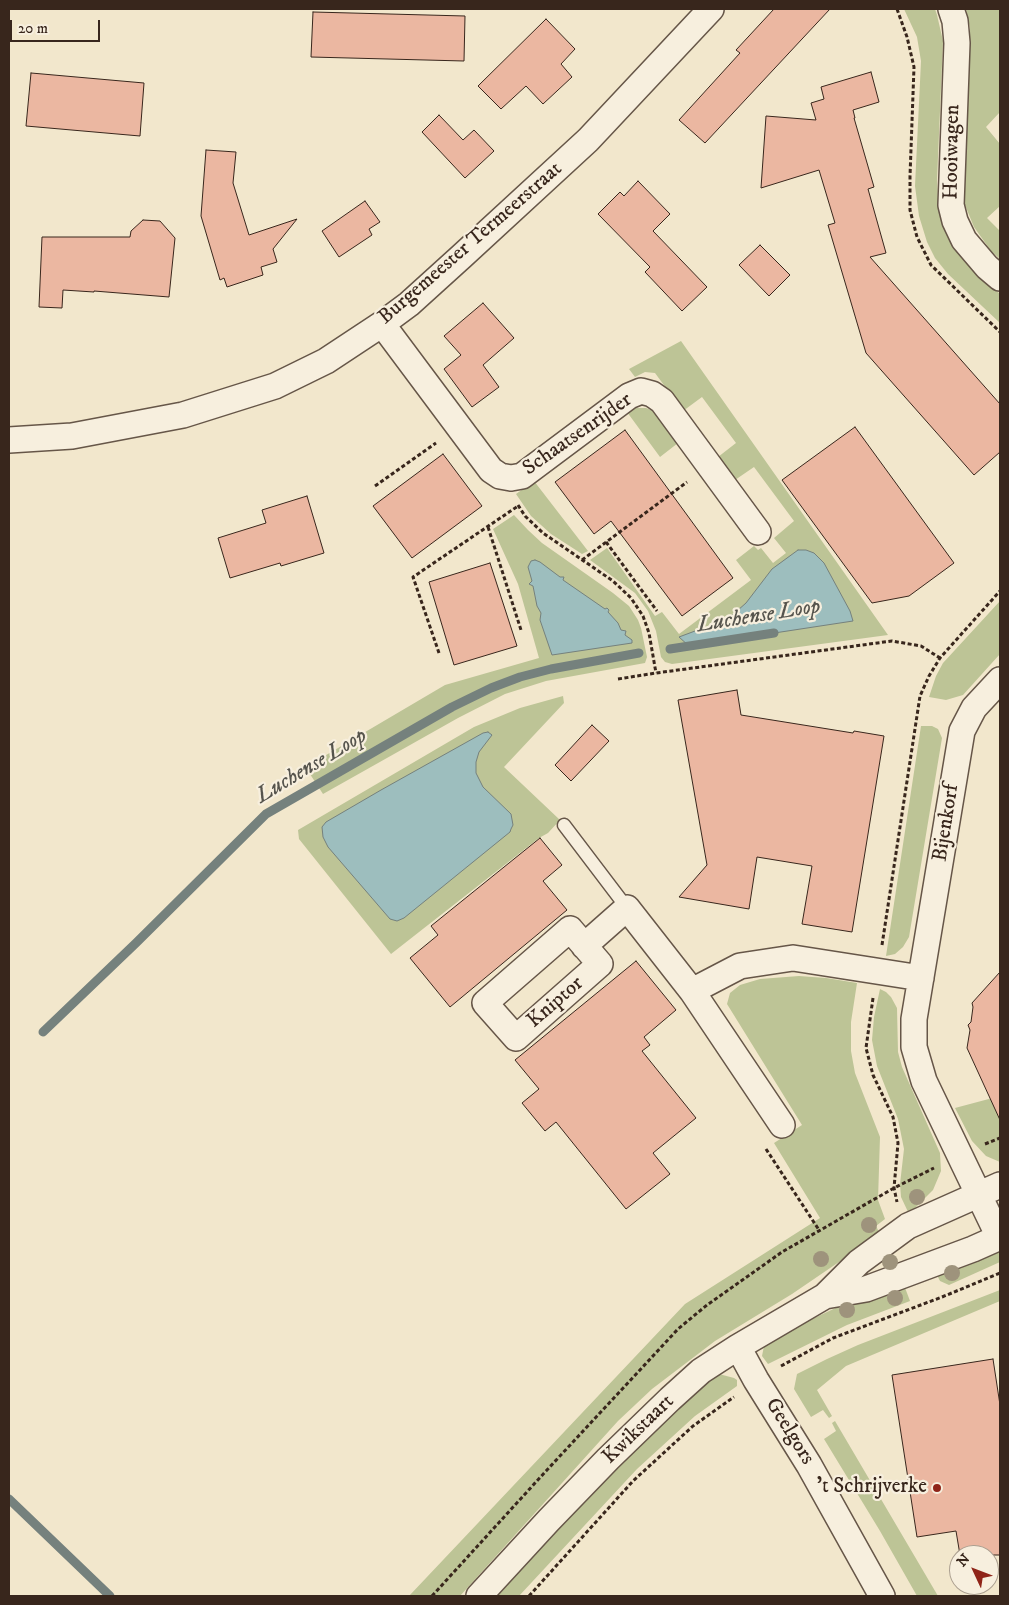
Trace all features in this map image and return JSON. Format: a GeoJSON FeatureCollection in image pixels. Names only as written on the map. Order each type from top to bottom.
{"type":"FeatureCollection","features":[{"type":"Feature","properties":{"kind":"street","name":"Burgemeester Termeerstraat"},"geometry":{"type":"LineString","coordinates":[[9,440],[72,436],[183,415],[275,386],[326,361],[382,324],[408,304],[462,256],[588,140],[711,9]]}},
{"type":"Feature","properties":{"kind":"street","name":"Hooiwagen"},"geometry":{"type":"LineString","coordinates":[[951,9],[955,20],[957,43],[950,204],[955,221],[964,240],[1000,278]]}},
{"type":"Feature","properties":{"kind":"street","name":"Schaatsenrijder"},"geometry":{"type":"LineString","coordinates":[[382,324],[491,470],[500,476],[511,478],[522,476],[629,396],[642,391],[652,394],[662,401],[758,532]]}},
{"type":"Feature","properties":{"kind":"street","name":"Bijenkorf"},"geometry":{"type":"LineString","coordinates":[[1000,680],[974,708],[962,731],[914,1018],[914,1047],[924,1081],[989,1190],[1000,1237]]}},
{"type":"Feature","properties":{"kind":"street"},"geometry":{"type":"LineString","coordinates":[[627,908],[692,991],[782,1125]]}},
{"type":"Feature","properties":{"kind":"street","name":"Kniptor"},"geometry":{"type":"LineString","coordinates":[[584,946],[627,908]]}},
{"type":"Feature","properties":{"kind":"street","name":"Kniptor"},"geometry":{"type":"LineString","coordinates":[[570,929],[584,946],[600,964],[516,1038],[485,1002],[570,929]]}},
{"type":"Feature","properties":{"kind":"street"},"geometry":{"type":"LineString","coordinates":[[692,991],[740,966],[793,958],[921,978]]}},
{"type":"Feature","properties":{"kind":"street","name":"Kwikstaart"},"geometry":{"type":"LineString","coordinates":[[480,1596],[556,1513],[670,1399],[701,1371],[825,1296],[859,1262],[908,1226],[989,1190]]}},
{"type":"Feature","properties":{"kind":"street","name":"Kwikstaart"},"geometry":{"type":"LineString","coordinates":[[825,1296],[866,1289],[1000,1237]]}},
{"type":"Feature","properties":{"kind":"street","name":"Geelgors"},"geometry":{"type":"LineString","coordinates":[[738,1347],[756,1380],[809,1464],[882,1596]]}},
{"type":"Feature","properties":{"kind":"lane"},"geometry":{"type":"LineString","coordinates":[[564,825],[627,908]]}},
{"type":"Feature","properties":{"kind":"path"},"geometry":{"type":"LineString","coordinates":[[375,486],[459,426]]}},
{"type":"Feature","properties":{"kind":"path"},"geometry":{"type":"LineString","coordinates":[[582,560],[710,466]]}},
{"type":"Feature","properties":{"kind":"path","name":"Schaatsenrijder"},"geometry":{"type":"LineString","coordinates":[[500,476],[525,516],[543,533],[613,582],[630,598],[643,616],[649,633],[656,673]]}},
{"type":"Feature","properties":{"kind":"path","name":"Schaatsenrijder"},"geometry":{"type":"LineString","coordinates":[[439,653],[414,577],[518,506]]}},
{"type":"Feature","properties":{"kind":"path"},"geometry":{"type":"LineString","coordinates":[[488,527],[521,630]]}},
{"type":"Feature","properties":{"kind":"path"},"geometry":{"type":"LineString","coordinates":[[606,542],[657,611]]}},
{"type":"Feature","properties":{"kind":"path"},"geometry":{"type":"LineString","coordinates":[[618,680],[656,673],[892,641],[922,646],[940,658]]}},
{"type":"Feature","properties":{"kind":"path"},"geometry":{"type":"LineString","coordinates":[[766,1148],[819,1230]]}},
{"type":"Feature","properties":{"kind":"green space"},"geometry":{"type":"Polygon","coordinates":[[[904,9],[935,9],[937,15],[943,41],[937,180],[938,202],[943,227],[953,247],[965,262],[1000,294],[1000,323],[948,274],[935,258],[927,242],[919,216],[915,186],[921,61],[917,37],[904,9]]]}},
{"type":"Feature","properties":{"kind":"green space"},"geometry":{"type":"Polygon","coordinates":[[[966,9],[1000,9],[1000,112],[986,127],[1000,144],[1000,206],[987,218],[1000,231],[1000,259],[991,251],[974,227],[965,205],[963,174],[970,28],[966,9]]]}},
{"type":"Feature","properties":{"kind":"green space"},"geometry":{"type":"Polygon","coordinates":[[[681,341],[888,635],[672,664],[665,662],[661,657],[656,631],[648,611],[635,593],[590,560],[607,548],[655,616],[662,612],[679,634],[751,580],[736,560],[754,546],[758,550],[761,548],[773,563],[786,553],[774,538],[794,521],[754,467],[735,480],[718,457],[736,443],[702,397],[683,411],[655,373],[645,372],[635,377],[629,369],[681,341]]]}},
{"type":"Feature","properties":{"kind":"green space"},"geometry":{"type":"Polygon","coordinates":[[[634,408],[646,408],[653,411],[678,443],[660,457],[627,412],[634,408]]]}},
{"type":"Feature","properties":{"kind":"green space"},"geometry":{"type":"Polygon","coordinates":[[[534,481],[588,551],[582,554],[551,534],[531,516],[516,494],[534,481]]]}},
{"type":"Feature","properties":{"kind":"green space"},"geometry":{"type":"Polygon","coordinates":[[[514,515],[542,543],[629,606],[641,628],[647,657],[645,663],[546,681],[505,694],[458,718],[323,794],[306,768],[316,761],[445,685],[539,658],[518,584],[493,529],[514,515]]]}},
{"type":"Feature","properties":{"kind":"green space"},"geometry":{"type":"Polygon","coordinates":[[[1000,601],[1000,654],[963,695],[946,700],[929,697],[936,676],[943,663],[1000,601]]]}},
{"type":"Feature","properties":{"kind":"green space"},"geometry":{"type":"Polygon","coordinates":[[[563,696],[564,703],[504,767],[560,820],[548,833],[539,838],[391,954],[299,839],[298,830],[474,727],[520,708],[563,696]]]}},
{"type":"Feature","properties":{"kind":"green space"},"geometry":{"type":"Polygon","coordinates":[[[921,726],[932,726],[938,729],[942,738],[909,937],[903,947],[895,954],[886,956],[921,726]]]}},
{"type":"Feature","properties":{"kind":"green space"},"geometry":{"type":"Polygon","coordinates":[[[799,976],[857,983],[851,1022],[851,1051],[855,1073],[880,1137],[878,1200],[885,1219],[876,1226],[880,1234],[792,1294],[715,1341],[652,1389],[618,1421],[460,1596],[409,1596],[685,1304],[820,1218],[774,1143],[802,1125],[727,1004],[730,993],[740,985],[760,979],[799,976]]]}},
{"type":"Feature","properties":{"kind":"green space"},"geometry":{"type":"Polygon","coordinates":[[[880,989],[891,997],[897,1008],[898,1052],[902,1067],[940,1153],[941,1171],[933,1190],[909,1214],[901,1197],[900,1184],[904,1149],[898,1119],[877,1066],[872,1040],[874,1017],[880,989]]]}},
{"type":"Feature","properties":{"kind":"green space"},"geometry":{"type":"Polygon","coordinates":[[[1000,1096],[1000,1162],[986,1156],[972,1141],[955,1108],[1000,1096]]]}},
{"type":"Feature","properties":{"kind":"green space"},"geometry":{"type":"Polygon","coordinates":[[[1000,1243],[1000,1262],[949,1285],[940,1281],[935,1271],[1000,1243]]]}},
{"type":"Feature","properties":{"kind":"green space"},"geometry":{"type":"Polygon","coordinates":[[[904,1285],[910,1301],[847,1325],[768,1364],[762,1356],[764,1346],[772,1338],[844,1304],[904,1285]]]}},
{"type":"Feature","properties":{"kind":"green space"},"geometry":{"type":"Polygon","coordinates":[[[1000,1290],[1000,1301],[846,1366],[817,1390],[832,1416],[829,1418],[823,1410],[811,1417],[794,1389],[797,1374],[827,1359],[858,1345],[1000,1290]]]}},
{"type":"Feature","properties":{"kind":"green space"},"geometry":{"type":"Polygon","coordinates":[[[719,1374],[737,1380],[737,1386],[695,1416],[637,1469],[519,1596],[495,1596],[603,1478],[710,1377],[719,1374]]]}},
{"type":"Feature","properties":{"kind":"green space"},"geometry":{"type":"Polygon","coordinates":[[[835,1421],[938,1596],[917,1596],[824,1439],[836,1431],[832,1423],[835,1421]]]}},
{"type":"Feature","properties":{"kind":"water"},"geometry":{"type":"Polygon","coordinates":[[[798,550],[814,553],[824,563],[850,611],[853,621],[689,646],[679,637],[695,631],[709,629],[729,618],[746,603],[772,569],[798,550]]]}},
{"type":"Feature","properties":{"kind":"water"},"geometry":{"type":"Polygon","coordinates":[[[535,560],[560,577],[564,577],[563,580],[605,609],[607,608],[621,630],[626,631],[625,635],[632,640],[632,643],[552,655],[540,620],[541,613],[537,606],[533,586],[529,584],[532,581],[528,567],[531,561],[535,560]]]}},
{"type":"Feature","properties":{"kind":"water"},"geometry":{"type":"Polygon","coordinates":[[[488,732],[492,735],[479,752],[476,762],[476,773],[483,787],[511,814],[513,825],[510,832],[404,918],[397,921],[390,919],[328,847],[323,837],[322,827],[326,822],[381,790],[483,733],[488,732]]]}},
{"type":"Feature","properties":{"kind":"building"},"geometry":{"type":"Polygon","coordinates":[[[774,9],[830,9],[705,143],[679,120],[740,53],[736,50],[774,9]]]}},
{"type":"Feature","properties":{"kind":"building"},"geometry":{"type":"Polygon","coordinates":[[[313,12],[465,16],[464,61],[311,57],[313,12]]]}},
{"type":"Feature","properties":{"kind":"building"},"geometry":{"type":"Polygon","coordinates":[[[546,19],[575,49],[561,64],[572,77],[543,104],[526,86],[501,109],[478,86],[546,19]]]}},
{"type":"Feature","properties":{"kind":"building"},"geometry":{"type":"Polygon","coordinates":[[[871,72],[879,102],[853,110],[874,187],[868,189],[886,253],[870,257],[1000,404],[1000,452],[974,475],[866,353],[828,225],[835,223],[819,170],[761,188],[766,116],[816,120],[811,103],[824,99],[821,87],[871,72]]]}},
{"type":"Feature","properties":{"kind":"building"},"geometry":{"type":"Polygon","coordinates":[[[31,73],[144,83],[140,136],[26,126],[31,73]]]}},
{"type":"Feature","properties":{"kind":"building"},"geometry":{"type":"Polygon","coordinates":[[[439,115],[463,140],[474,130],[494,151],[465,178],[422,132],[439,115]]]}},
{"type":"Feature","properties":{"kind":"building"},"geometry":{"type":"Polygon","coordinates":[[[206,150],[236,152],[233,183],[249,235],[297,219],[273,249],[277,262],[261,267],[263,275],[227,287],[224,278],[220,280],[201,216],[206,150]]]}},
{"type":"Feature","properties":{"kind":"building"},"geometry":{"type":"Polygon","coordinates":[[[638,181],[670,214],[653,231],[707,287],[682,311],[645,272],[650,267],[598,214],[620,192],[624,196],[638,181]]]}},
{"type":"Feature","properties":{"kind":"building"},"geometry":{"type":"Polygon","coordinates":[[[365,201],[380,222],[369,229],[372,235],[339,257],[322,231],[365,201]]]}},
{"type":"Feature","properties":{"kind":"building"},"geometry":{"type":"Polygon","coordinates":[[[143,220],[160,221],[175,238],[169,297],[63,290],[62,308],[39,307],[42,237],[130,237],[131,231],[143,220]]]}},
{"type":"Feature","properties":{"kind":"building"},"geometry":{"type":"Polygon","coordinates":[[[760,245],[790,275],[769,296],[739,265],[760,245]]]}},
{"type":"Feature","properties":{"kind":"building"},"geometry":{"type":"Polygon","coordinates":[[[483,303],[514,338],[483,365],[499,387],[472,407],[444,369],[461,355],[444,336],[483,303]]]}},
{"type":"Feature","properties":{"kind":"building"},"geometry":{"type":"Polygon","coordinates":[[[855,427],[954,563],[909,596],[872,603],[782,480],[855,427]]]}},
{"type":"Feature","properties":{"kind":"building"},"geometry":{"type":"Polygon","coordinates":[[[625,430],[733,578],[682,616],[611,521],[594,534],[555,482],[625,430]]]}},
{"type":"Feature","properties":{"kind":"building"},"geometry":{"type":"Polygon","coordinates":[[[443,454],[482,506],[412,558],[373,506],[443,454]]]}},
{"type":"Feature","properties":{"kind":"building"},"geometry":{"type":"Polygon","coordinates":[[[307,496],[324,553],[281,566],[280,563],[230,578],[218,538],[266,523],[262,510],[307,496]]]}},
{"type":"Feature","properties":{"kind":"building"},"geometry":{"type":"Polygon","coordinates":[[[490,563],[517,646],[454,665],[429,582],[490,563]]]}},
{"type":"Feature","properties":{"kind":"building"},"geometry":{"type":"Polygon","coordinates":[[[737,690],[741,715],[853,733],[854,731],[884,736],[852,932],[802,924],[812,866],[757,857],[749,909],[679,897],[707,865],[678,700],[737,690]]]}},
{"type":"Feature","properties":{"kind":"building"},"geometry":{"type":"Polygon","coordinates":[[[592,725],[609,741],[571,781],[555,765],[592,725]]]}},
{"type":"Feature","properties":{"kind":"building"},"geometry":{"type":"Polygon","coordinates":[[[540,838],[562,865],[543,881],[567,910],[450,1007],[410,958],[438,935],[431,926],[540,838]]]}},
{"type":"Feature","properties":{"kind":"building"},"geometry":{"type":"Polygon","coordinates":[[[636,961],[676,1010],[644,1037],[650,1045],[642,1051],[696,1118],[653,1153],[670,1174],[626,1209],[556,1122],[545,1131],[522,1103],[539,1089],[515,1060],[636,961]]]}},
{"type":"Feature","properties":{"kind":"building"},"geometry":{"type":"Polygon","coordinates":[[[1000,972],[1000,1120],[967,1048],[970,1030],[968,1025],[971,1022],[972,1003],[1000,972]]]}},
{"type":"Feature","properties":{"kind":"building"},"geometry":{"type":"Polygon","coordinates":[[[993,1359],[1000,1405],[1000,1555],[999,1545],[958,1545],[956,1531],[917,1537],[892,1375],[993,1359]]]}},
{"type":"Feature","properties":{"kind":"waterway","name":"Luchense Loop"},"geometry":{"type":"LineString","coordinates":[[670,649],[774,633]]}},
{"type":"Feature","properties":{"kind":"waterway","name":"Luchense Loop"},"geometry":{"type":"LineString","coordinates":[[43,1032],[266,814],[452,707],[491,688],[520,677],[551,669],[639,653]]}},
{"type":"Feature","properties":{"kind":"waterway"},"geometry":{"type":"LineString","coordinates":[[9,1499],[110,1596]]}},
{"type":"Feature","properties":{"kind":"place","name":"'t Schrijverke"},"geometry":{"type":"Point","coordinates":[937,1488]}}]}
